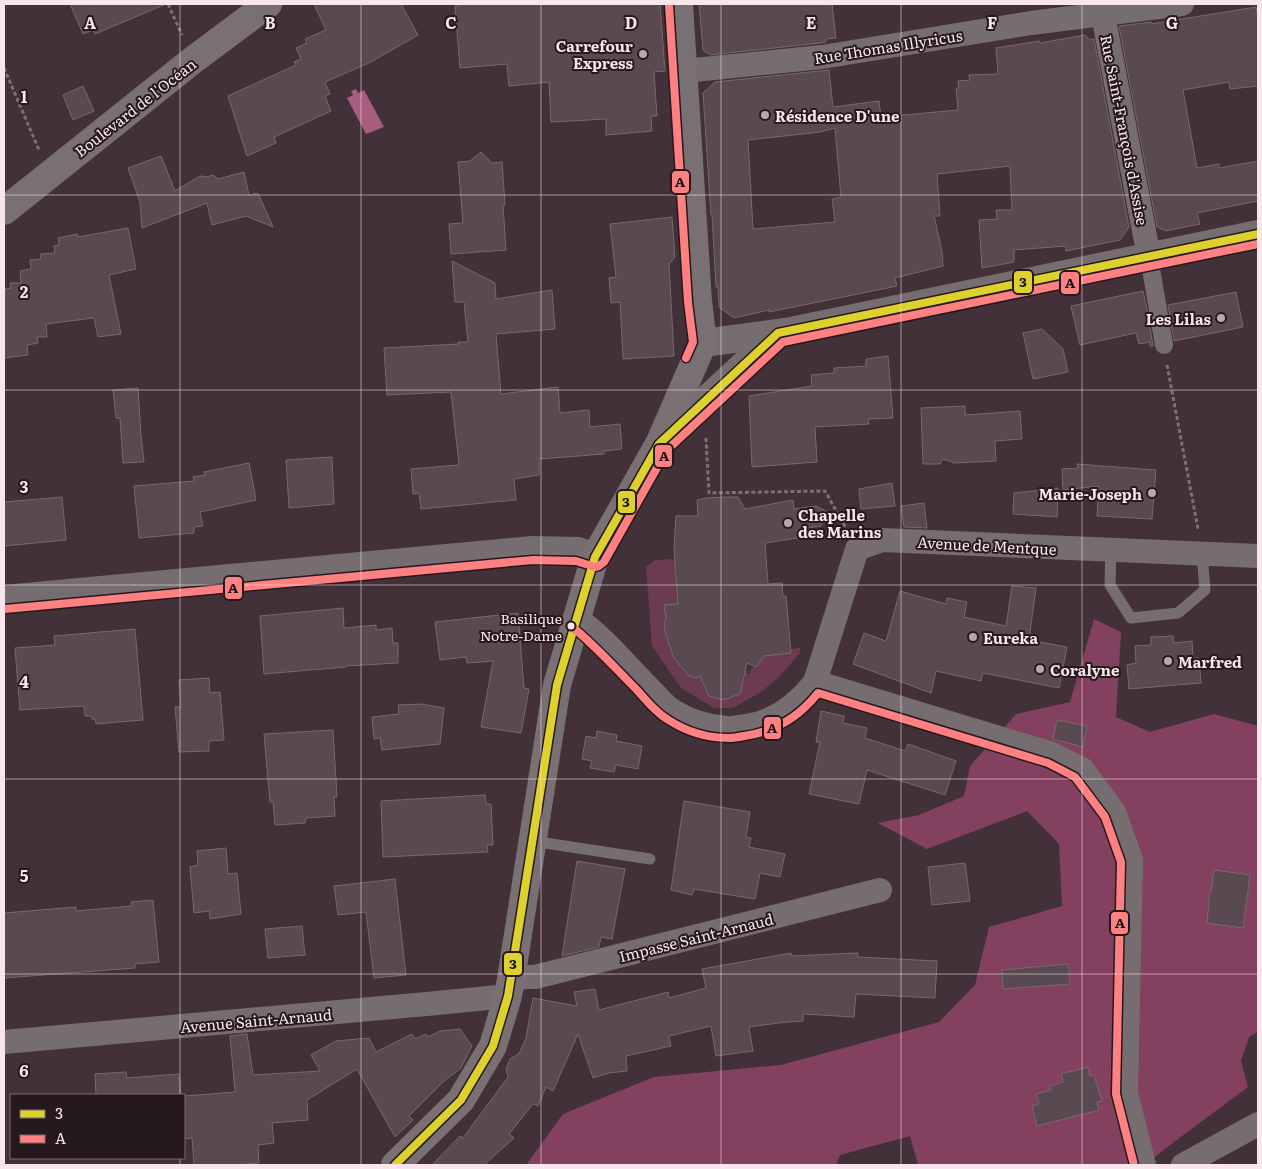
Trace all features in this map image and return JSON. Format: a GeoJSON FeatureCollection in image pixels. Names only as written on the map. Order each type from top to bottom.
{"type":"FeatureCollection","features":[{"type":"Feature","properties":{"kind":"main road","name":"Boulevard de l'Océan"},"geometry":{"type":"LineString","coordinates":[[4,211],[193,60],[268,4]]}},
{"type":"Feature","properties":{"kind":"main road"},"geometry":{"type":"LineString","coordinates":[[395,1165],[461,1100],[493,1046],[509,987],[557,685],[595,557],[659,444],[699,353],[698,301],[679,4]]}},
{"type":"Feature","properties":{"kind":"street","name":"Rue Thomas Illyricus"},"geometry":{"type":"LineString","coordinates":[[684,71],[822,57],[1031,23],[1102,9],[1182,4]]}},
{"type":"Feature","properties":{"kind":"street","name":"Rue Saint-François d'Assise"},"geometry":{"type":"LineString","coordinates":[[1102,9],[1149,257]]}},
{"type":"Feature","properties":{"kind":"street"},"geometry":{"type":"LineString","coordinates":[[699,353],[778,333],[1258,234]]}},
{"type":"Feature","properties":{"kind":"street"},"geometry":{"type":"LineString","coordinates":[[1149,257],[1164,345]]}},
{"type":"Feature","properties":{"kind":"street"},"geometry":{"type":"LineString","coordinates":[[659,444],[778,333]]}},
{"type":"Feature","properties":{"kind":"street"},"geometry":{"type":"LineString","coordinates":[[699,353],[743,366]]}},
{"type":"Feature","properties":{"kind":"street","name":"Avenue de Mentque"},"geometry":{"type":"LineString","coordinates":[[857,549],[882,540],[1258,556]]}},
{"type":"Feature","properties":{"kind":"street"},"geometry":{"type":"LineString","coordinates":[[577,618],[612,649],[634,674],[672,711],[698,723],[729,729],[760,724],[787,710],[805,695],[815,682],[857,549]]}},
{"type":"Feature","properties":{"kind":"street"},"geometry":{"type":"LineString","coordinates":[[4,599],[533,550],[578,551],[595,557]]}},
{"type":"Feature","properties":{"kind":"street"},"geometry":{"type":"LineString","coordinates":[[815,682],[1052,754],[1082,769],[1114,812],[1131,860],[1126,1093],[1144,1165]]}},
{"type":"Feature","properties":{"kind":"street","name":"Impasse Saint-Arnaud"},"geometry":{"type":"LineString","coordinates":[[509,987],[526,977],[535,977],[880,890]]}},
{"type":"Feature","properties":{"kind":"street","name":"Avenue Saint-Arnaud"},"geometry":{"type":"LineString","coordinates":[[4,1042],[427,1004],[509,987]]}},
{"type":"Feature","properties":{"kind":"street"},"geometry":{"type":"LineString","coordinates":[[1183,1165],[1258,1124]]}},
{"type":"Feature","properties":{"kind":"lane"},"geometry":{"type":"LineString","coordinates":[[1111,550],[1110,585],[1131,618],[1178,613],[1205,590],[1202,553]]}},
{"type":"Feature","properties":{"kind":"lane"},"geometry":{"type":"LineString","coordinates":[[532,841],[650,859]]}},
{"type":"Feature","properties":{"kind":"path"},"geometry":{"type":"LineString","coordinates":[[168,4],[193,60]]}},
{"type":"Feature","properties":{"kind":"path"},"geometry":{"type":"LineString","coordinates":[[4,68],[37,146],[51,173]]}},
{"type":"Feature","properties":{"kind":"path"},"geometry":{"type":"LineString","coordinates":[[1164,345],[1202,553]]}},
{"type":"Feature","properties":{"kind":"path"},"geometry":{"type":"LineString","coordinates":[[706,438],[710,493],[825,491],[857,549]]}},
{"type":"Feature","properties":{"kind":"shaded area"},"geometry":{"type":"Polygon","coordinates":[[[356,89],[358,93],[364,90],[384,127],[366,134],[347,98],[353,95],[351,91],[356,89]]]}},
{"type":"Feature","properties":{"kind":"shaded area"},"geometry":{"type":"Polygon","coordinates":[[[678,559],[682,605],[667,610],[669,644],[684,670],[699,674],[705,687],[708,686],[714,698],[718,698],[743,671],[747,671],[748,674],[751,673],[750,670],[758,665],[755,662],[758,654],[790,653],[790,649],[800,648],[800,653],[779,677],[761,692],[733,708],[714,708],[681,688],[652,646],[646,567],[655,560],[678,559]]]}},
{"type":"Feature","properties":{"kind":"shaded area"},"geometry":{"type":"Polygon","coordinates":[[[1094,619],[1121,632],[1116,717],[1150,732],[1214,714],[1258,726],[1258,1032],[1249,1037],[1241,1061],[1248,1087],[1145,1165],[918,1165],[910,1136],[840,1155],[836,1165],[526,1165],[563,1114],[654,1077],[781,1065],[939,1022],[975,985],[989,927],[1062,906],[1059,844],[1027,811],[927,849],[878,823],[919,815],[964,796],[970,766],[1016,714],[1070,702],[1094,619]]]}},
{"type":"Feature","properties":{"kind":"building"},"geometry":{"type":"Polygon","coordinates":[[[70,4],[166,4],[95,34],[93,30],[83,34],[70,4]]]}},
{"type":"Feature","properties":{"kind":"building"},"geometry":{"type":"Polygon","coordinates":[[[314,4],[401,4],[418,35],[369,63],[325,82],[330,94],[325,96],[331,111],[274,137],[276,143],[247,156],[228,96],[296,65],[294,62],[301,59],[296,48],[307,43],[305,39],[326,30],[314,4]]]}},
{"type":"Feature","properties":{"kind":"building"},"geometry":{"type":"Polygon","coordinates":[[[460,4],[660,4],[665,71],[654,72],[657,116],[651,116],[652,131],[606,135],[606,119],[551,122],[549,82],[509,86],[507,64],[460,68],[455,6],[460,6],[460,4]]]}},
{"type":"Feature","properties":{"kind":"building"},"geometry":{"type":"Polygon","coordinates":[[[699,4],[832,4],[836,38],[826,39],[826,42],[820,43],[710,55],[703,50],[699,4]]]}},
{"type":"Feature","properties":{"kind":"building"},"geometry":{"type":"Polygon","coordinates":[[[1256,7],[1258,18],[1258,86],[1230,89],[1229,82],[1183,90],[1197,168],[1219,164],[1219,168],[1258,161],[1258,201],[1197,213],[1200,224],[1166,231],[1157,227],[1119,26],[1151,22],[1151,24],[1256,7]]]}},
{"type":"Feature","properties":{"kind":"building"},"geometry":{"type":"Polygon","coordinates":[[[1085,35],[1090,40],[1094,39],[1129,227],[1120,240],[1066,251],[1066,246],[1014,250],[1014,262],[982,268],[979,220],[997,219],[996,210],[1012,210],[1010,166],[937,174],[940,216],[934,216],[942,251],[943,266],[895,278],[897,286],[769,312],[769,310],[734,318],[719,307],[718,287],[716,287],[703,93],[715,82],[829,70],[833,107],[879,101],[881,117],[958,110],[956,88],[959,88],[958,81],[970,80],[969,75],[998,74],[996,48],[1039,41],[1040,43],[1085,35]],[[835,128],[820,132],[748,140],[753,229],[835,222],[832,199],[841,197],[835,128]]]}},
{"type":"Feature","properties":{"kind":"building"},"geometry":{"type":"Polygon","coordinates":[[[83,86],[94,111],[73,120],[63,95],[83,86]]]}},
{"type":"Feature","properties":{"kind":"building"},"geometry":{"type":"Polygon","coordinates":[[[481,152],[492,163],[502,162],[506,250],[451,254],[449,224],[463,223],[458,162],[470,161],[481,152]]]}},
{"type":"Feature","properties":{"kind":"building"},"geometry":{"type":"Polygon","coordinates":[[[161,156],[175,191],[200,176],[208,177],[213,175],[218,179],[244,172],[249,195],[258,193],[273,227],[246,216],[212,225],[207,203],[142,228],[140,202],[128,168],[161,156]]]}},
{"type":"Feature","properties":{"kind":"building"},"geometry":{"type":"Polygon","coordinates":[[[672,217],[675,257],[669,264],[674,356],[623,359],[620,302],[611,303],[609,278],[616,277],[610,224],[672,217]]]}},
{"type":"Feature","properties":{"kind":"building"},"geometry":{"type":"Polygon","coordinates":[[[128,228],[136,269],[109,275],[121,334],[98,337],[94,318],[46,324],[47,337],[37,337],[38,343],[27,345],[28,355],[4,358],[5,289],[11,288],[10,283],[21,283],[20,271],[31,269],[30,260],[41,259],[40,254],[55,253],[54,246],[59,245],[58,238],[77,234],[78,237],[128,228]]]}},
{"type":"Feature","properties":{"kind":"building"},"geometry":{"type":"Polygon","coordinates":[[[452,261],[495,283],[496,299],[552,290],[555,329],[496,334],[501,394],[558,387],[560,413],[589,410],[590,427],[620,424],[622,449],[604,451],[604,454],[539,459],[539,475],[514,479],[516,500],[421,509],[419,493],[413,494],[411,469],[459,465],[451,392],[387,395],[384,348],[468,342],[464,302],[455,302],[452,261]]]}},
{"type":"Feature","properties":{"kind":"building"},"geometry":{"type":"Polygon","coordinates":[[[1143,291],[1153,346],[1150,346],[1150,342],[1139,344],[1136,333],[1080,345],[1071,306],[1143,291]]]}},
{"type":"Feature","properties":{"kind":"building","name":"Les Lilas"},"geometry":{"type":"Polygon","coordinates":[[[1236,292],[1243,327],[1174,341],[1168,305],[1236,292]]]}},
{"type":"Feature","properties":{"kind":"building"},"geometry":{"type":"Polygon","coordinates":[[[1042,329],[1063,349],[1068,372],[1033,379],[1023,333],[1042,329]]]}},
{"type":"Feature","properties":{"kind":"building"},"geometry":{"type":"Polygon","coordinates":[[[888,356],[893,418],[868,419],[869,424],[815,427],[817,462],[752,467],[749,396],[812,386],[811,375],[834,373],[834,368],[866,366],[866,359],[888,356]]]}},
{"type":"Feature","properties":{"kind":"building"},"geometry":{"type":"Polygon","coordinates":[[[138,388],[144,462],[123,463],[120,418],[116,418],[113,390],[138,388]]]}},
{"type":"Feature","properties":{"kind":"building"},"geometry":{"type":"Polygon","coordinates":[[[965,406],[965,415],[1020,411],[1022,439],[995,441],[996,461],[955,463],[943,459],[940,464],[923,464],[921,408],[965,406]]]}},
{"type":"Feature","properties":{"kind":"building"},"geometry":{"type":"Polygon","coordinates":[[[332,457],[334,504],[289,508],[286,460],[332,457]]]}},
{"type":"Feature","properties":{"kind":"building"},"geometry":{"type":"Polygon","coordinates":[[[249,463],[256,500],[200,512],[203,526],[194,527],[194,533],[139,538],[134,486],[194,481],[193,477],[205,475],[204,472],[249,463]]]}},
{"type":"Feature","properties":{"kind":"building"},"geometry":{"type":"Polygon","coordinates":[[[1077,464],[1156,470],[1152,519],[1097,516],[1099,486],[1063,490],[1062,469],[1078,468],[1077,464]]]}},
{"type":"Feature","properties":{"kind":"building"},"geometry":{"type":"Polygon","coordinates":[[[892,483],[895,506],[861,509],[859,489],[892,483]]]}},
{"type":"Feature","properties":{"kind":"building"},"geometry":{"type":"Polygon","coordinates":[[[1058,488],[1057,517],[1013,514],[1014,493],[1058,488]]]}},
{"type":"Feature","properties":{"kind":"building"},"geometry":{"type":"Polygon","coordinates":[[[62,497],[66,540],[4,546],[4,502],[62,497]]]}},
{"type":"Feature","properties":{"kind":"building"},"geometry":{"type":"Polygon","coordinates":[[[738,497],[745,509],[793,500],[794,509],[816,506],[828,512],[821,526],[797,530],[798,538],[765,543],[768,584],[782,583],[783,597],[786,596],[791,653],[764,656],[756,667],[747,663],[740,694],[723,700],[709,696],[700,676],[697,678],[689,676],[673,657],[664,627],[666,617],[664,605],[678,604],[674,549],[676,516],[698,516],[697,500],[738,497]]]}},
{"type":"Feature","properties":{"kind":"building"},"geometry":{"type":"Polygon","coordinates":[[[924,503],[927,528],[904,527],[901,506],[924,503]]]}},
{"type":"Feature","properties":{"kind":"building"},"geometry":{"type":"Polygon","coordinates":[[[1012,586],[1036,588],[1029,640],[1067,647],[1059,688],[983,673],[981,681],[936,671],[931,693],[853,664],[864,633],[886,641],[900,591],[946,604],[947,598],[967,602],[964,617],[1006,626],[1012,586]]]}},
{"type":"Feature","properties":{"kind":"building"},"geometry":{"type":"Polygon","coordinates":[[[343,608],[344,628],[376,625],[376,630],[392,628],[393,643],[398,643],[398,663],[264,674],[260,616],[343,608]]]}},
{"type":"Feature","properties":{"kind":"building"},"geometry":{"type":"Polygon","coordinates":[[[518,613],[524,688],[529,689],[521,733],[481,727],[493,661],[467,663],[466,657],[440,660],[435,622],[518,613]]]}},
{"type":"Feature","properties":{"kind":"building"},"geometry":{"type":"Polygon","coordinates":[[[135,629],[143,720],[96,724],[92,716],[85,716],[84,706],[20,710],[15,648],[55,645],[54,636],[135,629]]]}},
{"type":"Feature","properties":{"kind":"building","name":"Marfred"},"geometry":{"type":"Polygon","coordinates":[[[1173,636],[1174,643],[1192,641],[1193,658],[1199,658],[1201,683],[1129,689],[1127,665],[1136,663],[1135,646],[1151,645],[1151,637],[1173,636]]]}},
{"type":"Feature","properties":{"kind":"building"},"geometry":{"type":"Polygon","coordinates":[[[209,678],[210,693],[220,692],[224,740],[209,741],[209,751],[179,752],[175,707],[181,707],[179,680],[209,678]]]}},
{"type":"Feature","properties":{"kind":"building"},"geometry":{"type":"Polygon","coordinates":[[[421,704],[444,708],[440,744],[382,750],[380,738],[374,739],[372,717],[399,714],[398,705],[421,704]]]}},
{"type":"Feature","properties":{"kind":"building"},"geometry":{"type":"Polygon","coordinates":[[[821,711],[844,716],[843,723],[867,728],[865,738],[905,751],[908,744],[956,761],[945,795],[867,770],[859,804],[809,794],[820,742],[816,742],[821,711]]]}},
{"type":"Feature","properties":{"kind":"building"},"geometry":{"type":"Polygon","coordinates":[[[1057,720],[1087,726],[1083,747],[1053,739],[1057,720]]]}},
{"type":"Feature","properties":{"kind":"building"},"geometry":{"type":"Polygon","coordinates":[[[333,730],[337,797],[334,797],[335,816],[306,818],[305,823],[275,825],[273,802],[270,802],[264,734],[333,730]]]}},
{"type":"Feature","properties":{"kind":"building"},"geometry":{"type":"Polygon","coordinates":[[[597,731],[617,735],[616,741],[642,746],[638,769],[616,765],[614,772],[590,768],[592,761],[582,759],[586,736],[596,738],[597,731]]]}},
{"type":"Feature","properties":{"kind":"building"},"geometry":{"type":"Polygon","coordinates":[[[485,795],[486,804],[491,804],[493,845],[487,845],[488,852],[383,857],[381,801],[485,795]]]}},
{"type":"Feature","properties":{"kind":"building"},"geometry":{"type":"Polygon","coordinates":[[[684,801],[750,812],[746,837],[751,838],[749,847],[785,854],[780,877],[760,873],[755,899],[694,889],[692,895],[671,890],[684,801]]]}},
{"type":"Feature","properties":{"kind":"building"},"geometry":{"type":"Polygon","coordinates":[[[226,848],[228,874],[237,873],[241,914],[210,919],[209,911],[194,913],[190,867],[198,865],[197,851],[226,848]]]}},
{"type":"Feature","properties":{"kind":"building"},"geometry":{"type":"Polygon","coordinates":[[[577,861],[625,869],[612,939],[601,937],[599,947],[562,956],[577,861]]]}},
{"type":"Feature","properties":{"kind":"building"},"geometry":{"type":"Polygon","coordinates":[[[965,863],[970,901],[932,905],[928,867],[965,863]]]}},
{"type":"Feature","properties":{"kind":"building"},"geometry":{"type":"Polygon","coordinates":[[[1214,870],[1250,875],[1243,928],[1207,923],[1214,870]]]}},
{"type":"Feature","properties":{"kind":"building"},"geometry":{"type":"Polygon","coordinates":[[[395,879],[406,975],[374,978],[366,912],[338,915],[334,886],[395,879]]]}},
{"type":"Feature","properties":{"kind":"building"},"geometry":{"type":"Polygon","coordinates":[[[153,900],[159,962],[135,964],[135,968],[4,978],[4,913],[76,907],[76,911],[132,906],[131,902],[153,900]]]}},
{"type":"Feature","properties":{"kind":"building"},"geometry":{"type":"Polygon","coordinates":[[[302,926],[305,955],[268,958],[265,929],[302,926]]]}},
{"type":"Feature","properties":{"kind":"building"},"geometry":{"type":"Polygon","coordinates":[[[791,953],[792,956],[858,953],[858,957],[937,961],[935,998],[856,994],[854,1017],[803,1014],[803,1021],[749,1027],[753,1051],[716,1056],[711,1026],[669,1036],[671,1046],[626,1056],[627,1071],[609,1073],[593,1078],[578,1034],[553,1091],[546,1087],[538,1106],[533,1104],[509,1134],[514,1138],[484,1165],[432,1165],[460,1136],[463,1138],[508,1077],[506,1068],[511,1058],[519,1054],[526,1038],[533,998],[577,1006],[574,992],[595,989],[599,1010],[668,992],[669,998],[706,988],[702,969],[791,953]]]}},
{"type":"Feature","properties":{"kind":"building"},"geometry":{"type":"Polygon","coordinates":[[[1068,964],[1070,984],[1003,989],[1002,970],[1068,964]]]}},
{"type":"Feature","properties":{"kind":"building"},"geometry":{"type":"Polygon","coordinates":[[[460,1029],[472,1046],[461,1068],[443,1082],[409,1116],[413,1120],[395,1137],[357,1069],[307,1100],[308,1120],[272,1123],[274,1143],[258,1145],[259,1163],[194,1165],[192,1138],[185,1139],[185,1096],[235,1092],[230,1036],[247,1034],[253,1075],[320,1071],[311,1055],[336,1041],[369,1038],[376,1052],[412,1034],[415,1039],[426,1034],[428,1037],[440,1031],[460,1029]]]}},
{"type":"Feature","properties":{"kind":"building"},"geometry":{"type":"Polygon","coordinates":[[[1088,1067],[1090,1076],[1094,1075],[1102,1101],[1097,1102],[1099,1110],[1037,1126],[1032,1106],[1039,1104],[1036,1094],[1051,1090],[1050,1086],[1063,1082],[1061,1074],[1088,1067]]]}},
{"type":"Feature","properties":{"kind":"building"},"geometry":{"type":"Polygon","coordinates":[[[126,1072],[127,1078],[179,1074],[181,1094],[96,1094],[95,1074],[126,1072]]]}},
{"type":"Feature","properties":{"kind":"transit line","name":"A"},"geometry":{"type":"LineString","coordinates":[[669,5],[688,302],[693,342],[686,358]]}},
{"type":"Feature","properties":{"kind":"transit line","name":"3"},"geometry":{"type":"LineString","coordinates":[[395,1165],[461,1100],[493,1046],[508,996],[557,685],[595,557],[659,444],[778,333],[1258,234]]}},
{"type":"Feature","properties":{"kind":"transit line","name":"A"},"geometry":{"type":"LineString","coordinates":[[5,609],[533,560],[576,561],[595,567],[599,566],[604,562],[667,450],[783,342],[1258,244]]}},
{"type":"Feature","properties":{"kind":"transit line","name":"A"},"geometry":{"type":"LineString","coordinates":[[571,626],[597,649],[659,713],[674,723],[696,733],[713,737],[731,738],[766,731],[794,716],[811,702],[818,693],[1048,763],[1075,777],[1105,817],[1121,862],[1116,1094],[1134,1165]]}},
{"type":"Feature","properties":{"kind":"place","name":"Carrefour Express"},"geometry":{"type":"Point","coordinates":[643,54]}},
{"type":"Feature","properties":{"kind":"place","name":"Résidence D'une"},"geometry":{"type":"Point","coordinates":[765,115]}},
{"type":"Feature","properties":{"kind":"place","name":"Les Lilas"},"geometry":{"type":"Point","coordinates":[1221,318]}},
{"type":"Feature","properties":{"kind":"place","name":"Marie-Joseph"},"geometry":{"type":"Point","coordinates":[1152,493]}},
{"type":"Feature","properties":{"kind":"place","name":"Chapelle des Marins"},"geometry":{"type":"Point","coordinates":[788,523]}},
{"type":"Feature","properties":{"kind":"place","name":"Basilique Notre-Dame"},"geometry":{"type":"Point","coordinates":[571,626]}},
{"type":"Feature","properties":{"kind":"place","name":"Eureka"},"geometry":{"type":"Point","coordinates":[973,637]}},
{"type":"Feature","properties":{"kind":"place","name":"Marfred"},"geometry":{"type":"Point","coordinates":[1168,661]}},
{"type":"Feature","properties":{"kind":"place","name":"Coralyne"},"geometry":{"type":"Point","coordinates":[1040,669]}}]}
